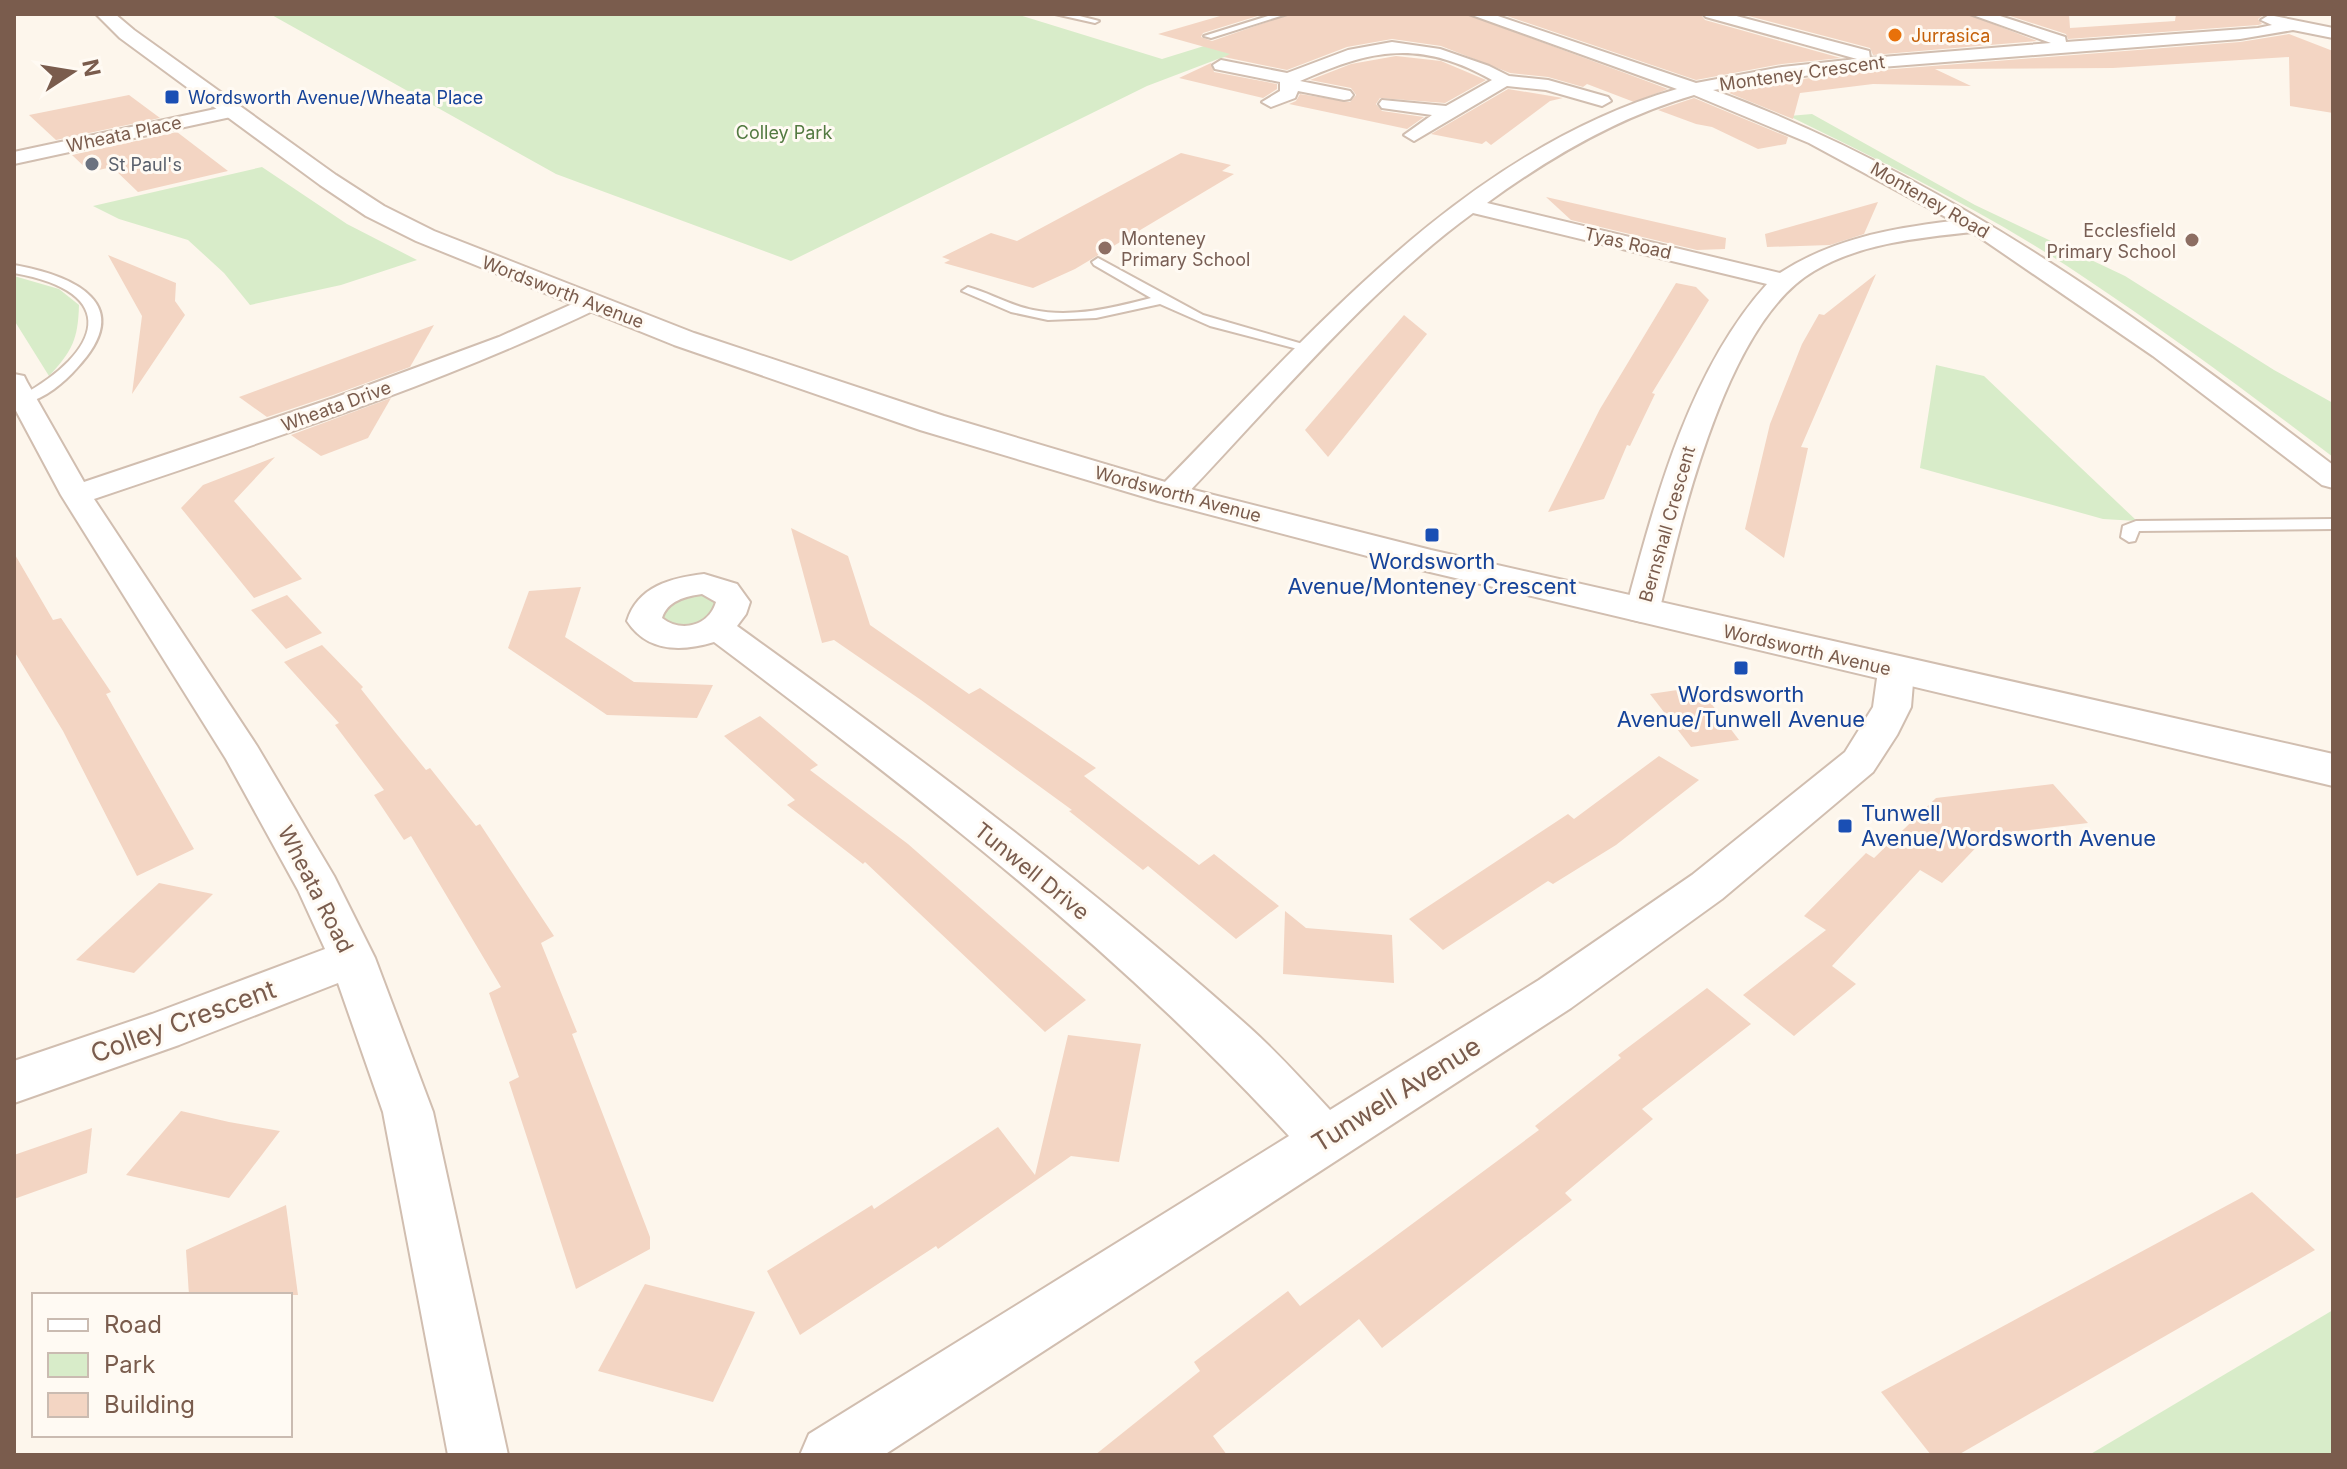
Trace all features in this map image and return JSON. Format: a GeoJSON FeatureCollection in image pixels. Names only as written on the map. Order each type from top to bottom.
{"type":"FeatureCollection","features":[{"type":"Feature","properties":{"kind":"street","name":"Wordsworth Avenue"},"geometry":{"type":"LineString","coordinates":[[105,14],[127,34],[375,211],[437,241],[684,339],[932,423],[1170,494],[1642,612],[2333,770]]}},
{"type":"Feature","properties":{"kind":"street","name":"Monteney Road"},"geometry":{"type":"LineString","coordinates":[[1477,14],[1695,89],[1799,130],[1860,160],[1976,225],[2194,373],[2333,479]]}},
{"type":"Feature","properties":{"kind":"street"},"geometry":{"type":"LineString","coordinates":[[1711,14],[1883,62]]}},
{"type":"Feature","properties":{"kind":"street"},"geometry":{"type":"LineString","coordinates":[[1978,14],[2078,46]]}},
{"type":"Feature","properties":{"kind":"street"},"geometry":{"type":"LineString","coordinates":[[2255,17],[2333,33]]}},
{"type":"Feature","properties":{"kind":"street","name":"Monteney Crescent"},"geometry":{"type":"LineString","coordinates":[[1170,494],[1383,277],[1511,175],[1588,129],[1695,89],[1776,73],[2275,30],[2292,25]]}},
{"type":"Feature","properties":{"kind":"street"},"geometry":{"type":"LineString","coordinates":[[1290,81],[1335,59],[1393,38],[1456,59],[1504,81],[1548,85],[1602,101]]}},
{"type":"Feature","properties":{"kind":"street"},"geometry":{"type":"LineString","coordinates":[[1518,46],[1550,39]]}},
{"type":"Feature","properties":{"kind":"street"},"geometry":{"type":"LineString","coordinates":[[1456,59],[1487,53]]}},
{"type":"Feature","properties":{"kind":"street"},"geometry":{"type":"LineString","coordinates":[[1221,65],[1344,95]]}},
{"type":"Feature","properties":{"kind":"street"},"geometry":{"type":"LineString","coordinates":[[1271,102],[1289,94],[1290,81]]}},
{"type":"Feature","properties":{"kind":"street"},"geometry":{"type":"LineString","coordinates":[[1414,135],[1504,81]]}},
{"type":"Feature","properties":{"kind":"street"},"geometry":{"type":"LineString","coordinates":[[1388,104],[1450,112]]}},
{"type":"Feature","properties":{"kind":"street","name":"Wheata Place"},"geometry":{"type":"LineString","coordinates":[[14,158],[234,111]]}},
{"type":"Feature","properties":{"kind":"street","name":"Tyas Road"},"geometry":{"type":"LineString","coordinates":[[1471,206],[1784,281]]}},
{"type":"Feature","properties":{"kind":"street","name":"Bernshall Crescent"},"geometry":{"type":"LineString","coordinates":[[1642,612],[1677,476],[1700,414],[1727,361],[1760,310],[1784,281],[1846,249],[1880,239],[1976,225]]}},
{"type":"Feature","properties":{"kind":"street","name":"Wheata Drive"},"geometry":{"type":"LineString","coordinates":[[76,495],[232,445],[374,393],[508,342],[590,303]]}},
{"type":"Feature","properties":{"kind":"street","name":"Wheata Road"},"geometry":{"type":"LineString","coordinates":[[20,390],[76,495],[243,755],[319,888],[352,958],[408,1112],[478,1455]]}},
{"type":"Feature","properties":{"kind":"street","name":"Tunwell Drive"},"geometry":{"type":"LineString","coordinates":[[717,628],[873,742],[1074,905],[1234,1043],[1325,1139]]}},
{"type":"Feature","properties":{"kind":"street","name":"Tunwell Avenue"},"geometry":{"type":"LineString","coordinates":[[830,1455],[1555,994],[1707,887],[1859,762],[1878,735],[1892,707],[1896,671]]}},
{"type":"Feature","properties":{"kind":"street","name":"Colley Crescent"},"geometry":{"type":"LineString","coordinates":[[14,1082],[162,1031],[352,958]]}},
{"type":"Feature","properties":{"kind":"lane"},"geometry":{"type":"LineString","coordinates":[[1059,14],[1095,21]]}},
{"type":"Feature","properties":{"kind":"lane"},"geometry":{"type":"LineString","coordinates":[[1208,36],[1283,14]]}},
{"type":"Feature","properties":{"kind":"lane"},"geometry":{"type":"LineString","coordinates":[[1098,262],[1125,273],[1160,300],[1188,314],[1313,349]]}},
{"type":"Feature","properties":{"kind":"lane"},"geometry":{"type":"LineString","coordinates":[[14,269],[64,282],[86,296],[95,314],[91,340],[79,362],[57,382],[20,390]]}},
{"type":"Feature","properties":{"kind":"lane"},"geometry":{"type":"LineString","coordinates":[[968,291],[1029,313],[1057,317],[1124,309],[1160,300]]}},
{"type":"Feature","properties":{"kind":"lane"},"geometry":{"type":"LineString","coordinates":[[2129,537],[2129,530],[2136,526],[2333,524]]}},
{"type":"Feature","properties":{"kind":"green space","name":"Colley Park"},"geometry":{"type":"Polygon","coordinates":[[[270,14],[1016,14],[1162,59],[1308,14],[1370,14],[1218,59],[1147,86],[791,261],[556,174],[270,14]]]}},
{"type":"Feature","properties":{"kind":"green space"},"geometry":{"type":"Polygon","coordinates":[[[1812,114],[1975,205],[2125,276],[2274,370],[2333,403],[2333,457],[2178,342],[2047,253],[1938,191],[1789,116],[1812,114]]]}},
{"type":"Feature","properties":{"kind":"green space"},"geometry":{"type":"Polygon","coordinates":[[[262,167],[347,224],[417,260],[341,285],[250,305],[224,273],[188,240],[119,219],[93,206],[262,167]]]}},
{"type":"Feature","properties":{"kind":"green space"},"geometry":{"type":"Polygon","coordinates":[[[14,276],[59,289],[79,305],[72,344],[49,376],[14,320],[14,276]]]}},
{"type":"Feature","properties":{"kind":"green space"},"geometry":{"type":"Polygon","coordinates":[[[1936,365],[1984,376],[2137,521],[2103,519],[1920,468],[1936,365]]]}},
{"type":"Feature","properties":{"kind":"green space"},"geometry":{"type":"Polygon","coordinates":[[[703,592],[723,600],[707,623],[680,628],[664,618],[664,612],[676,598],[703,592]]]}},
{"type":"Feature","properties":{"kind":"green space"},"geometry":{"type":"Polygon","coordinates":[[[2333,1310],[2333,1455],[2089,1455],[2333,1310]]]}},
{"type":"Feature","properties":{"kind":"building"},"geometry":{"type":"Polygon","coordinates":[[[1227,14],[1264,14],[1203,33],[1201,37],[1212,41],[1290,14],[1466,14],[1668,89],[1634,102],[1587,84],[1583,87],[1548,77],[1510,73],[1441,46],[1392,39],[1347,47],[1287,70],[1224,57],[1230,54],[1158,34],[1227,14]]]}},
{"type":"Feature","properties":{"kind":"building"},"geometry":{"type":"Polygon","coordinates":[[[1501,14],[1700,14],[1705,20],[1841,58],[1782,64],[1696,80],[1501,14]]]}},
{"type":"Feature","properties":{"kind":"building"},"geometry":{"type":"Polygon","coordinates":[[[1741,14],[1967,14],[2037,41],[1873,55],[1870,48],[1741,14]]]}},
{"type":"Feature","properties":{"kind":"building"},"geometry":{"type":"Polygon","coordinates":[[[2004,14],[2069,14],[2070,28],[2175,21],[2176,14],[2265,14],[2258,19],[2262,24],[2258,25],[2068,39],[2066,34],[2004,14]]]}},
{"type":"Feature","properties":{"kind":"building"},"geometry":{"type":"Polygon","coordinates":[[[2289,34],[2333,51],[2333,113],[2290,106],[2289,57],[2113,68],[1935,69],[1971,86],[1873,84],[1800,93],[1793,119],[1724,91],[1843,73],[2240,42],[2289,34]]]}},
{"type":"Feature","properties":{"kind":"building"},"geometry":{"type":"Polygon","coordinates":[[[1396,56],[1441,61],[1486,80],[1445,103],[1380,98],[1376,104],[1382,111],[1424,117],[1407,129],[1289,104],[1296,101],[1300,94],[1350,102],[1356,95],[1351,88],[1310,80],[1351,64],[1396,56]]]}},
{"type":"Feature","properties":{"kind":"building"},"geometry":{"type":"Polygon","coordinates":[[[1211,63],[1214,72],[1277,84],[1277,89],[1263,98],[1179,78],[1211,63]]]}},
{"type":"Feature","properties":{"kind":"building"},"geometry":{"type":"Polygon","coordinates":[[[1508,89],[1563,98],[1550,101],[1491,145],[1486,141],[1482,144],[1431,134],[1508,89]]]}},
{"type":"Feature","properties":{"kind":"building"},"geometry":{"type":"Polygon","coordinates":[[[129,95],[160,118],[56,140],[29,115],[129,95]]]}},
{"type":"Feature","properties":{"kind":"building"},"geometry":{"type":"Polygon","coordinates":[[[1694,98],[1788,137],[1786,144],[1758,149],[1712,127],[1658,110],[1694,98]]]}},
{"type":"Feature","properties":{"kind":"building"},"geometry":{"type":"Polygon","coordinates":[[[177,132],[228,171],[138,192],[112,167],[90,172],[72,155],[177,132]]]}},
{"type":"Feature","properties":{"kind":"building"},"geometry":{"type":"Polygon","coordinates":[[[1181,153],[1231,165],[1222,171],[1234,174],[1075,269],[1033,288],[944,263],[950,260],[942,257],[991,233],[1017,241],[1181,153]]]}},
{"type":"Feature","properties":{"kind":"building"},"geometry":{"type":"Polygon","coordinates":[[[1546,197],[1726,238],[1725,249],[1697,250],[1571,220],[1546,197]]]}},
{"type":"Feature","properties":{"kind":"building"},"geometry":{"type":"Polygon","coordinates":[[[1878,202],[1864,234],[1830,245],[1767,247],[1765,234],[1878,202]]]}},
{"type":"Feature","properties":{"kind":"building"},"geometry":{"type":"Polygon","coordinates":[[[108,255],[176,283],[175,301],[185,315],[132,394],[142,316],[108,255]]]}},
{"type":"Feature","properties":{"kind":"building"},"geometry":{"type":"Polygon","coordinates":[[[1876,274],[1801,447],[1808,448],[1784,558],[1745,529],[1770,424],[1802,344],[1819,314],[1824,315],[1876,274]]]}},
{"type":"Feature","properties":{"kind":"building"},"geometry":{"type":"Polygon","coordinates":[[[1676,283],[1696,287],[1709,300],[1652,393],[1655,394],[1630,446],[1627,445],[1604,499],[1548,512],[1600,409],[1676,283]]]}},
{"type":"Feature","properties":{"kind":"building"},"geometry":{"type":"Polygon","coordinates":[[[1404,315],[1427,334],[1328,457],[1305,430],[1404,315]]]}},
{"type":"Feature","properties":{"kind":"building"},"geometry":{"type":"Polygon","coordinates":[[[434,325],[410,367],[267,417],[239,397],[434,325]]]}},
{"type":"Feature","properties":{"kind":"building"},"geometry":{"type":"Polygon","coordinates":[[[391,398],[368,438],[321,456],[291,435],[391,398]]]}},
{"type":"Feature","properties":{"kind":"building"},"geometry":{"type":"Polygon","coordinates":[[[275,457],[234,501],[302,579],[254,598],[181,508],[203,485],[275,457]]]}},
{"type":"Feature","properties":{"kind":"building"},"geometry":{"type":"Polygon","coordinates":[[[791,528],[848,556],[870,625],[969,694],[980,688],[1096,768],[1084,776],[1199,865],[1214,854],[1279,906],[1236,939],[1148,866],[1143,870],[1069,811],[1072,810],[921,700],[834,640],[822,643],[791,528]]]}},
{"type":"Feature","properties":{"kind":"building"},"geometry":{"type":"Polygon","coordinates":[[[14,553],[53,620],[61,618],[111,692],[106,694],[194,849],[137,876],[63,731],[14,651],[14,553]]]}},
{"type":"Feature","properties":{"kind":"building"},"geometry":{"type":"Polygon","coordinates":[[[581,587],[565,637],[634,682],[713,685],[697,718],[607,715],[508,648],[529,591],[581,587]]]}},
{"type":"Feature","properties":{"kind":"building"},"geometry":{"type":"Polygon","coordinates":[[[287,595],[322,633],[286,649],[251,610],[287,595]]]}},
{"type":"Feature","properties":{"kind":"building"},"geometry":{"type":"Polygon","coordinates":[[[322,645],[363,687],[361,689],[426,770],[430,768],[476,826],[480,824],[554,936],[541,943],[577,1032],[572,1034],[650,1237],[650,1249],[576,1289],[509,1082],[519,1077],[489,993],[501,987],[411,836],[404,840],[374,795],[384,790],[335,725],[339,723],[284,662],[322,645]]]}},
{"type":"Feature","properties":{"kind":"building"},"geometry":{"type":"Polygon","coordinates":[[[1698,687],[1739,740],[1691,747],[1650,694],[1698,687]]]}},
{"type":"Feature","properties":{"kind":"building"},"geometry":{"type":"Polygon","coordinates":[[[760,716],[818,765],[810,770],[908,844],[1086,1000],[1045,1032],[865,862],[863,864],[787,805],[795,800],[724,736],[760,716]]]}},
{"type":"Feature","properties":{"kind":"building"},"geometry":{"type":"Polygon","coordinates":[[[1659,756],[1699,780],[1616,845],[1553,884],[1548,881],[1443,950],[1409,919],[1568,814],[1574,819],[1659,756]]]}},
{"type":"Feature","properties":{"kind":"building"},"geometry":{"type":"Polygon","coordinates":[[[2053,784],[2088,823],[1988,835],[1942,883],[1920,870],[1832,966],[1856,984],[1794,1036],[1743,995],[1826,930],[1804,916],[1866,853],[1874,858],[1936,798],[2053,784]]]}},
{"type":"Feature","properties":{"kind":"building"},"geometry":{"type":"Polygon","coordinates":[[[159,883],[213,894],[134,973],[76,960],[159,883]]]}},
{"type":"Feature","properties":{"kind":"building"},"geometry":{"type":"Polygon","coordinates":[[[1285,911],[1306,928],[1392,935],[1394,983],[1283,974],[1285,911]]]}},
{"type":"Feature","properties":{"kind":"building"},"geometry":{"type":"Polygon","coordinates":[[[1707,988],[1751,1024],[1642,1109],[1653,1119],[1565,1193],[1572,1200],[1382,1348],[1359,1319],[1213,1436],[1227,1455],[1095,1455],[1200,1371],[1194,1362],[1288,1291],[1300,1306],[1381,1247],[1539,1130],[1535,1126],[1621,1058],[1618,1055],[1707,988]]]}},
{"type":"Feature","properties":{"kind":"building"},"geometry":{"type":"Polygon","coordinates":[[[1068,1035],[1141,1044],[1119,1162],[1071,1156],[938,1249],[936,1246],[800,1335],[767,1271],[872,1205],[874,1209],[998,1127],[1035,1175],[1068,1035]]]}},
{"type":"Feature","properties":{"kind":"building"},"geometry":{"type":"Polygon","coordinates":[[[181,1111],[280,1131],[229,1198],[126,1175],[181,1111]]]}},
{"type":"Feature","properties":{"kind":"building"},"geometry":{"type":"Polygon","coordinates":[[[92,1128],[87,1173],[14,1199],[14,1155],[92,1128]]]}},
{"type":"Feature","properties":{"kind":"building"},"geometry":{"type":"Polygon","coordinates":[[[2252,1192],[2315,1250],[1958,1455],[1931,1455],[1881,1392],[2252,1192]]]}},
{"type":"Feature","properties":{"kind":"building"},"geometry":{"type":"Polygon","coordinates":[[[286,1205],[298,1295],[189,1293],[186,1250],[286,1205]]]}},
{"type":"Feature","properties":{"kind":"building"},"geometry":{"type":"Polygon","coordinates":[[[645,1284],[755,1312],[713,1402],[598,1371],[645,1284]]]}},
{"type":"Feature","properties":{"kind":"place","name":"Jurrasica"},"geometry":{"type":"Point","coordinates":[1895,35]}},
{"type":"Feature","properties":{"kind":"place","name":"Wordsworth Avenue/Wheata Place"},"geometry":{"type":"Point","coordinates":[172,97]}},
{"type":"Feature","properties":{"kind":"place","name":"St Paul's"},"geometry":{"type":"Point","coordinates":[92,164]}},
{"type":"Feature","properties":{"kind":"place","name":"Ecclesfield Primary School"},"geometry":{"type":"Point","coordinates":[2192,240]}},
{"type":"Feature","properties":{"kind":"place","name":"Monteney Primary School"},"geometry":{"type":"Point","coordinates":[1105,248]}},
{"type":"Feature","properties":{"kind":"place","name":"Wordsworth Avenue/Monteney Crescent"},"geometry":{"type":"Point","coordinates":[1432,535]}},
{"type":"Feature","properties":{"kind":"place","name":"Wordsworth Avenue/Tunwell Avenue"},"geometry":{"type":"Point","coordinates":[1741,668]}},
{"type":"Feature","properties":{"kind":"place","name":"Tunwell Avenue/Wordsworth Avenue"},"geometry":{"type":"Point","coordinates":[1845,826]}}]}
